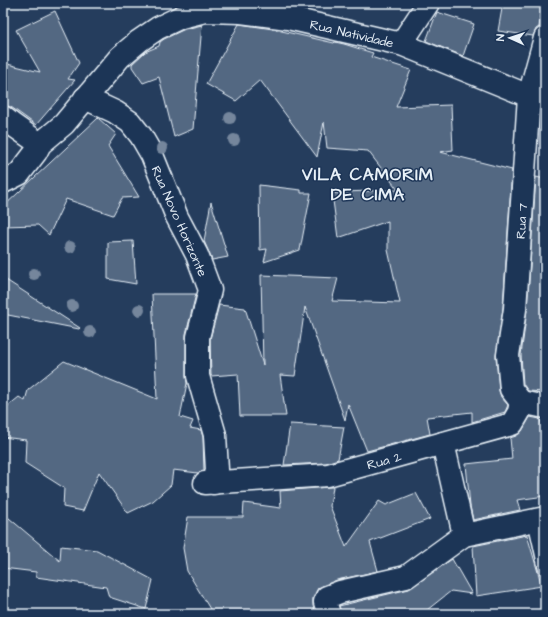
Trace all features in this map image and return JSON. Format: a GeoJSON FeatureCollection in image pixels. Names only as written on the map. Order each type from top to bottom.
{"type":"FeatureCollection","features":[{"type":"Feature","properties":{"kind":"street"},"geometry":{"type":"LineString","coordinates":[[401,44],[428,3]]}},
{"type":"Feature","properties":{"kind":"street","name":"Rua Natividade"},"geometry":{"type":"LineString","coordinates":[[3,182],[19,174],[36,152],[40,144],[64,124],[120,57],[158,28],[181,17],[205,11],[241,12],[288,18],[401,44],[537,97]]}},
{"type":"Feature","properties":{"kind":"street","name":"Rua 7"},"geometry":{"type":"LineString","coordinates":[[521,402],[511,389],[508,355],[515,309],[537,97],[545,38]]}},
{"type":"Feature","properties":{"kind":"street","name":"Rua Novo Horizonte"},"geometry":{"type":"LineString","coordinates":[[86,98],[115,112],[130,122],[141,136],[152,155],[177,218],[197,255],[210,290],[198,338],[198,376],[215,435],[217,470],[209,483]]}},
{"type":"Feature","properties":{"kind":"street"},"geometry":{"type":"LineString","coordinates":[[3,117],[40,144]]}},
{"type":"Feature","properties":{"kind":"street"},"geometry":{"type":"LineString","coordinates":[[521,402],[545,407]]}},
{"type":"Feature","properties":{"kind":"street","name":"Rua 2"},"geometry":{"type":"LineString","coordinates":[[209,483],[328,475],[512,424],[519,412],[521,402]]}},
{"type":"Feature","properties":{"kind":"street"},"geometry":{"type":"LineString","coordinates":[[443,443],[464,535]]}},
{"type":"Feature","properties":{"kind":"street"},"geometry":{"type":"LineString","coordinates":[[329,614],[325,602],[327,597],[340,592],[406,576],[464,535],[540,519]]}},
{"type":"Feature","properties":{"kind":"lane"},"geometry":{"type":"LineString","coordinates":[[540,519],[545,569]]}},
{"type":"Feature","properties":{"kind":"building"},"geometry":{"type":"Polygon","coordinates":[[[503,3],[543,3],[539,27],[536,29],[533,36],[498,31],[503,3]]]}},
{"type":"Feature","properties":{"kind":"building"},"geometry":{"type":"Polygon","coordinates":[[[55,11],[79,63],[68,79],[75,80],[36,125],[11,107],[3,105],[3,63],[40,72],[16,30],[55,11]]]}},
{"type":"Feature","properties":{"kind":"building"},"geometry":{"type":"Polygon","coordinates":[[[437,12],[474,24],[463,56],[426,41],[437,12]]]}},
{"type":"Feature","properties":{"kind":"building"},"geometry":{"type":"Polygon","coordinates":[[[239,24],[273,29],[344,44],[373,53],[371,57],[411,70],[396,107],[451,105],[453,150],[440,152],[512,170],[503,308],[496,356],[499,391],[501,397],[508,405],[505,412],[472,422],[472,412],[427,417],[430,434],[367,451],[348,404],[345,420],[305,307],[295,376],[280,375],[286,416],[240,416],[238,374],[211,376],[210,339],[219,305],[245,308],[263,365],[261,275],[338,278],[332,301],[400,303],[388,250],[388,221],[338,238],[332,193],[344,194],[343,192],[398,190],[368,151],[327,148],[324,122],[317,157],[260,80],[236,101],[206,84],[239,24]]]}},
{"type":"Feature","properties":{"kind":"building"},"geometry":{"type":"Polygon","coordinates":[[[202,25],[193,129],[174,137],[159,77],[143,83],[132,67],[132,64],[145,52],[159,46],[160,42],[164,39],[185,29],[202,25]]]}},
{"type":"Feature","properties":{"kind":"building"},"geometry":{"type":"Polygon","coordinates":[[[98,118],[116,134],[108,146],[139,197],[122,198],[113,215],[66,199],[49,235],[38,225],[3,226],[3,207],[98,118]]]}},
{"type":"Feature","properties":{"kind":"building"},"geometry":{"type":"Polygon","coordinates":[[[536,177],[545,179],[545,392],[528,391],[523,384],[521,355],[527,310],[536,177]]]}},
{"type":"Feature","properties":{"kind":"building"},"geometry":{"type":"Polygon","coordinates":[[[259,185],[301,190],[301,193],[311,193],[300,250],[264,262],[267,249],[260,250],[259,185]]]}},
{"type":"Feature","properties":{"kind":"building"},"geometry":{"type":"Polygon","coordinates":[[[211,202],[228,257],[212,260],[204,241],[211,202]]]}},
{"type":"Feature","properties":{"kind":"building"},"geometry":{"type":"Polygon","coordinates":[[[133,241],[136,284],[108,279],[108,242],[133,241]]]}},
{"type":"Feature","properties":{"kind":"building"},"geometry":{"type":"Polygon","coordinates":[[[3,278],[80,328],[3,314],[3,278]]]}},
{"type":"Feature","properties":{"kind":"building"},"geometry":{"type":"Polygon","coordinates":[[[152,294],[196,294],[186,334],[187,383],[180,417],[193,421],[190,428],[201,430],[203,437],[204,471],[198,473],[173,470],[171,485],[153,501],[128,513],[99,472],[83,511],[63,507],[64,488],[25,463],[26,440],[3,437],[3,410],[19,397],[25,401],[28,390],[64,361],[157,399],[152,294]]]}},
{"type":"Feature","properties":{"kind":"building"},"geometry":{"type":"Polygon","coordinates":[[[530,417],[540,419],[545,443],[545,496],[517,500],[520,510],[473,520],[470,506],[466,464],[512,459],[510,438],[516,436],[522,431],[530,417]]]}},
{"type":"Feature","properties":{"kind":"building"},"geometry":{"type":"Polygon","coordinates":[[[290,424],[344,427],[338,459],[326,463],[284,465],[290,424]]]}},
{"type":"Feature","properties":{"kind":"building"},"geometry":{"type":"Polygon","coordinates":[[[333,487],[330,506],[346,547],[379,501],[386,505],[416,493],[430,519],[370,542],[378,571],[337,580],[318,588],[313,598],[313,606],[316,614],[213,614],[187,571],[183,548],[188,517],[243,517],[244,503],[281,508],[280,491],[333,487]]]}},
{"type":"Feature","properties":{"kind":"building"},"geometry":{"type":"Polygon","coordinates":[[[3,513],[60,561],[61,546],[97,550],[153,580],[146,609],[109,597],[106,587],[36,577],[36,572],[3,568],[3,513]]]}},
{"type":"Feature","properties":{"kind":"building"},"geometry":{"type":"Polygon","coordinates":[[[527,535],[542,586],[476,596],[473,546],[527,535]]]}},
{"type":"Feature","properties":{"kind":"building"},"geometry":{"type":"Polygon","coordinates":[[[452,559],[472,594],[451,591],[422,614],[341,614],[339,606],[409,589],[452,559]]]}},
{"type":"Feature","properties":{"kind":"district","name":"VILA CAMORIM DE CIMA"},"geometry":{"type":"Point","coordinates":[368,184]}}]}
